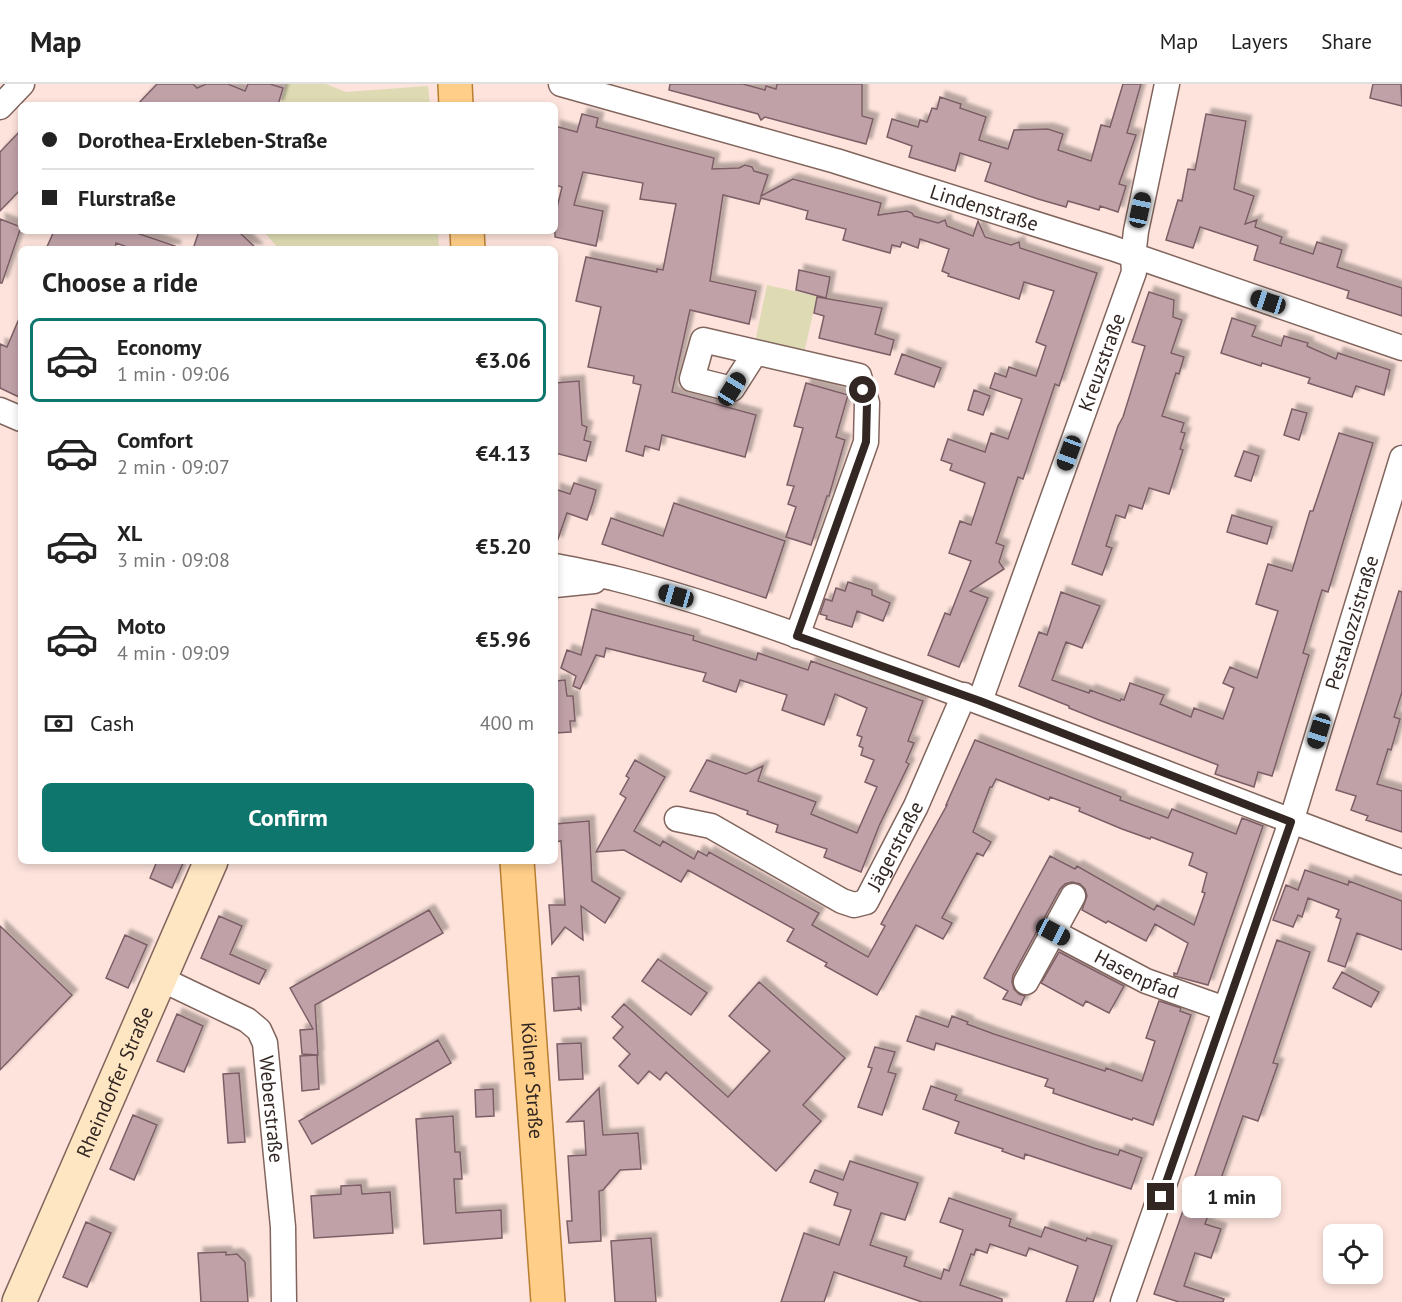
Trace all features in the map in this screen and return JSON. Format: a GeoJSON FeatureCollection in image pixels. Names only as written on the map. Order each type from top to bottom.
{"type":"FeatureCollection","features":[{"type":"Feature","properties":{"kind":"main road"},"geometry":{"type":"LineString","coordinates":[[455,84],[456,102]]}},
{"type":"Feature","properties":{"kind":"main road","name":"Rheindorfer Straße"},"geometry":{"type":"LineString","coordinates":[[20,1302],[210,864]]}},
{"type":"Feature","properties":{"kind":"main road","name":"Kölner Straße"},"geometry":{"type":"LineString","coordinates":[[518,864],[548,1302]]}},
{"type":"Feature","properties":{"kind":"street"},"geometry":{"type":"LineString","coordinates":[[0,107],[22,84]]}},
{"type":"Feature","properties":{"kind":"street","name":"Lindenstraße"},"geometry":{"type":"LineString","coordinates":[[561,84],[836,161],[1112,248],[1402,348]]}},
{"type":"Feature","properties":{"kind":"street","name":"Kreuzstraße"},"geometry":{"type":"LineString","coordinates":[[972,698],[1134,272],[1136,231],[1167,84]]}},
{"type":"Feature","properties":{"kind":"street"},"geometry":{"type":"LineString","coordinates":[[755,353],[859,376],[867,403],[866,442],[797,636]]}},
{"type":"Feature","properties":{"kind":"street"},"geometry":{"type":"LineString","coordinates":[[0,410],[18,418]]}},
{"type":"Feature","properties":{"kind":"street","name":"Pestalozzistraße"},"geometry":{"type":"LineString","coordinates":[[1123,1302],[1291,822],[1402,458]]}},
{"type":"Feature","properties":{"kind":"street"},"geometry":{"type":"LineString","coordinates":[[558,567],[616,579],[696,601],[797,636],[972,698],[1291,822],[1402,862]]}},
{"type":"Feature","properties":{"kind":"street"},"geometry":{"type":"LineString","coordinates":[[558,585],[616,579]]}},
{"type":"Feature","properties":{"kind":"street","name":"Jägerstraße"},"geometry":{"type":"LineString","coordinates":[[677,819],[711,826],[842,901],[854,905],[866,902],[972,698]]}},
{"type":"Feature","properties":{"kind":"street"},"geometry":{"type":"LineString","coordinates":[[1026,982],[1073,896]]}},
{"type":"Feature","properties":{"kind":"street","name":"Hasenpfad"},"geometry":{"type":"LineString","coordinates":[[1053,932],[1146,981],[1226,1010]]}},
{"type":"Feature","properties":{"kind":"street","name":"Weberstraße"},"geometry":{"type":"LineString","coordinates":[[159,978],[247,1020],[259,1030],[265,1043],[283,1227],[284,1302]]}},
{"type":"Feature","properties":{"kind":"shaded area"},"geometry":{"type":"Polygon","coordinates":[[[286,84],[326,84],[346,92],[428,86],[430,102],[281,102],[286,84]]]}},
{"type":"Feature","properties":{"kind":"shaded area"},"geometry":{"type":"Polygon","coordinates":[[[266,234],[438,234],[439,246],[276,246],[266,234]]]}},
{"type":"Feature","properties":{"kind":"shaded area"},"geometry":{"type":"Polygon","coordinates":[[[767,285],[817,296],[804,353],[755,342],[767,285]]]}},
{"type":"Feature","properties":{"kind":"building"},"geometry":{"type":"Polygon","coordinates":[[[157,84],[193,84],[197,88],[206,84],[228,84],[245,91],[248,84],[270,84],[283,88],[279,102],[140,102],[157,84]]]}},
{"type":"Feature","properties":{"kind":"building"},"geometry":{"type":"Polygon","coordinates":[[[670,84],[743,84],[765,90],[766,86],[776,89],[777,84],[862,84],[862,116],[873,119],[866,144],[765,117],[761,120],[758,114],[669,90],[670,84]]]}},
{"type":"Feature","properties":{"kind":"building"},"geometry":{"type":"Polygon","coordinates":[[[1123,84],[1141,84],[1127,133],[1136,135],[1119,184],[1126,186],[1118,212],[1100,206],[1099,210],[1068,201],[1066,207],[1038,199],[985,181],[991,163],[960,153],[955,171],[909,157],[912,146],[887,137],[892,119],[918,127],[920,120],[927,122],[932,108],[937,109],[940,97],[961,104],[960,108],[986,117],[979,140],[1008,149],[1014,130],[1048,129],[1063,134],[1058,150],[1091,161],[1101,125],[1110,127],[1123,84]]]}},
{"type":"Feature","properties":{"kind":"building"},"geometry":{"type":"Polygon","coordinates":[[[1373,84],[1401,84],[1402,106],[1370,98],[1373,84]]]}},
{"type":"Feature","properties":{"kind":"building"},"geometry":{"type":"Polygon","coordinates":[[[582,114],[598,118],[596,127],[714,158],[712,169],[739,168],[745,165],[752,167],[754,171],[768,175],[761,196],[793,179],[881,203],[878,215],[907,211],[914,216],[938,223],[945,220],[947,226],[973,236],[978,221],[985,237],[1011,245],[1019,242],[1020,248],[1097,273],[1059,386],[1055,384],[1023,479],[1018,477],[996,543],[1004,546],[999,562],[1004,569],[970,591],[988,598],[959,667],[928,655],[945,613],[950,615],[971,561],[949,553],[960,521],[971,525],[985,483],[950,470],[952,464],[941,460],[948,439],[985,452],[991,433],[1008,439],[1022,399],[990,388],[995,373],[1006,377],[1009,367],[1036,376],[1046,346],[1036,342],[1054,291],[1024,282],[1019,299],[948,276],[949,274],[942,271],[949,249],[920,239],[918,248],[902,242],[900,247],[892,245],[890,253],[843,240],[846,229],[806,219],[808,211],[761,198],[759,204],[723,195],[710,281],[756,291],[749,324],[690,310],[672,392],[756,415],[745,457],[662,435],[659,450],[645,446],[643,456],[626,451],[641,385],[633,383],[634,376],[588,367],[601,307],[576,301],[586,257],[657,272],[657,269],[663,270],[676,204],[640,199],[643,183],[583,172],[574,205],[603,211],[596,246],[555,237],[555,234],[558,234],[558,204],[562,187],[558,186],[558,127],[577,132],[582,114]]]}},
{"type":"Feature","properties":{"kind":"building"},"geometry":{"type":"Polygon","coordinates":[[[1206,114],[1246,121],[1234,189],[1254,196],[1245,224],[1257,220],[1255,227],[1282,237],[1280,243],[1313,254],[1317,242],[1342,250],[1337,267],[1402,288],[1402,316],[1347,298],[1349,291],[1254,260],[1258,246],[1200,227],[1193,248],[1166,240],[1178,200],[1182,201],[1188,169],[1195,170],[1206,114]]]}},
{"type":"Feature","properties":{"kind":"building"},"geometry":{"type":"Polygon","coordinates":[[[18,133],[18,192],[0,211],[0,152],[18,133]]]}},
{"type":"Feature","properties":{"kind":"building"},"geometry":{"type":"Polygon","coordinates":[[[0,219],[18,226],[19,234],[2,283],[0,283],[0,219]]]}},
{"type":"Feature","properties":{"kind":"building"},"geometry":{"type":"Polygon","coordinates":[[[53,234],[140,234],[175,246],[124,246],[116,243],[116,246],[47,246],[53,234]]]}},
{"type":"Feature","properties":{"kind":"building"},"geometry":{"type":"Polygon","coordinates":[[[198,234],[241,234],[254,246],[194,246],[198,234]]]}},
{"type":"Feature","properties":{"kind":"building"},"geometry":{"type":"Polygon","coordinates":[[[799,270],[830,277],[826,298],[796,290],[799,270]]]}},
{"type":"Feature","properties":{"kind":"building"},"geometry":{"type":"Polygon","coordinates":[[[1149,292],[1174,300],[1173,317],[1182,320],[1171,353],[1184,357],[1179,374],[1176,373],[1162,416],[1184,423],[1181,432],[1185,433],[1180,449],[1183,450],[1169,494],[1149,488],[1142,509],[1129,505],[1125,518],[1116,515],[1106,546],[1112,548],[1102,575],[1072,564],[1145,346],[1132,342],[1149,292]]]}},
{"type":"Feature","properties":{"kind":"building"},"geometry":{"type":"Polygon","coordinates":[[[817,297],[882,308],[875,334],[894,340],[890,355],[819,338],[824,316],[814,313],[817,297]]]}},
{"type":"Feature","properties":{"kind":"building"},"geometry":{"type":"Polygon","coordinates":[[[1232,318],[1256,326],[1252,336],[1281,346],[1284,336],[1308,343],[1307,346],[1336,359],[1338,353],[1390,370],[1384,395],[1356,386],[1352,397],[1308,383],[1310,378],[1221,353],[1232,318]]]}},
{"type":"Feature","properties":{"kind":"building"},"geometry":{"type":"Polygon","coordinates":[[[18,321],[18,397],[0,388],[0,344],[7,347],[18,321]]]}},
{"type":"Feature","properties":{"kind":"building"},"geometry":{"type":"Polygon","coordinates":[[[902,354],[941,368],[934,387],[895,374],[902,354]]]}},
{"type":"Feature","properties":{"kind":"building"},"geometry":{"type":"Polygon","coordinates":[[[579,381],[582,425],[587,427],[584,440],[591,442],[586,461],[558,454],[558,383],[579,381]]]}},
{"type":"Feature","properties":{"kind":"building"},"geometry":{"type":"Polygon","coordinates":[[[806,383],[848,395],[836,437],[845,440],[829,496],[827,496],[811,545],[786,537],[796,507],[788,504],[794,486],[787,485],[803,428],[794,426],[806,383]]]}},
{"type":"Feature","properties":{"kind":"building"},"geometry":{"type":"Polygon","coordinates":[[[974,390],[990,396],[983,415],[968,410],[974,390]]]}},
{"type":"Feature","properties":{"kind":"building"},"geometry":{"type":"Polygon","coordinates":[[[1292,409],[1307,413],[1299,440],[1284,435],[1292,409]]]}},
{"type":"Feature","properties":{"kind":"building"},"geometry":{"type":"Polygon","coordinates":[[[1339,433],[1373,443],[1328,592],[1322,590],[1303,653],[1309,655],[1272,776],[1258,772],[1254,787],[1215,774],[1218,765],[1099,720],[1019,686],[1039,632],[1047,635],[1061,592],[1100,606],[1082,648],[1066,642],[1052,680],[1120,701],[1124,700],[1130,683],[1164,695],[1160,704],[1191,717],[1194,708],[1223,719],[1234,688],[1223,683],[1230,667],[1257,678],[1278,611],[1256,604],[1268,564],[1292,571],[1310,511],[1313,511],[1339,433]]]}},
{"type":"Feature","properties":{"kind":"building"},"geometry":{"type":"Polygon","coordinates":[[[1244,451],[1259,456],[1251,481],[1235,476],[1244,451]]]}},
{"type":"Feature","properties":{"kind":"building"},"geometry":{"type":"Polygon","coordinates":[[[574,483],[596,490],[587,520],[567,513],[558,539],[558,490],[570,494],[574,483]]]}},
{"type":"Feature","properties":{"kind":"building"},"geometry":{"type":"Polygon","coordinates":[[[674,503],[785,541],[766,598],[602,544],[611,518],[663,536],[674,503]]]}},
{"type":"Feature","properties":{"kind":"building"},"geometry":{"type":"Polygon","coordinates":[[[1232,515],[1272,527],[1267,544],[1227,532],[1232,515]]]}},
{"type":"Feature","properties":{"kind":"building"},"geometry":{"type":"Polygon","coordinates":[[[848,582],[872,590],[872,595],[890,603],[883,621],[857,611],[852,627],[826,619],[827,616],[820,614],[825,599],[832,601],[836,588],[845,591],[848,582]]]}},
{"type":"Feature","properties":{"kind":"building"},"geometry":{"type":"Polygon","coordinates":[[[1399,591],[1402,592],[1402,692],[1394,717],[1400,719],[1391,750],[1388,749],[1377,784],[1402,791],[1402,832],[1366,820],[1368,816],[1351,810],[1356,796],[1336,790],[1399,591]]]}},
{"type":"Feature","properties":{"kind":"building"},"geometry":{"type":"Polygon","coordinates":[[[592,609],[694,636],[693,640],[756,660],[758,653],[808,670],[811,661],[923,701],[908,741],[914,743],[906,762],[909,764],[879,826],[861,872],[824,857],[827,849],[776,832],[778,825],[747,814],[748,811],[690,791],[707,760],[746,774],[763,766],[758,781],[816,802],[811,814],[857,833],[877,787],[865,782],[874,760],[861,755],[863,748],[859,746],[862,737],[857,735],[867,708],[835,694],[824,725],[782,710],[787,695],[740,680],[736,692],[703,681],[706,673],[606,648],[604,657],[596,655],[580,689],[573,686],[576,676],[561,668],[567,650],[581,655],[592,609]]]}},
{"type":"Feature","properties":{"kind":"building"},"geometry":{"type":"Polygon","coordinates":[[[565,680],[567,696],[573,696],[575,721],[570,721],[571,732],[558,733],[558,681],[565,680]]]}},
{"type":"Feature","properties":{"kind":"building"},"geometry":{"type":"Polygon","coordinates":[[[975,740],[1121,797],[1120,800],[1168,818],[1172,809],[1236,834],[1242,818],[1263,826],[1208,985],[1174,976],[1174,973],[1177,974],[1188,943],[1155,924],[1146,941],[1108,921],[1106,923],[1082,910],[1087,896],[1085,889],[1080,884],[1072,882],[1060,889],[1013,975],[1014,989],[1025,996],[1021,1005],[1003,999],[1008,991],[984,978],[1050,856],[1075,869],[1077,866],[1154,910],[1157,905],[1194,925],[1205,893],[1202,892],[1207,873],[1189,865],[1193,853],[1122,829],[1079,811],[1080,808],[1050,797],[1049,800],[996,779],[990,787],[973,832],[991,842],[983,856],[977,853],[942,918],[952,923],[943,939],[916,925],[877,995],[825,966],[827,963],[787,941],[794,929],[688,870],[681,882],[624,850],[596,852],[626,798],[620,794],[635,760],[665,777],[634,831],[660,846],[663,841],[694,859],[698,851],[707,856],[709,852],[819,913],[812,925],[868,957],[885,926],[881,924],[947,805],[975,740]]]}},
{"type":"Feature","properties":{"kind":"building"},"geometry":{"type":"Polygon","coordinates":[[[589,821],[592,881],[620,898],[605,923],[581,906],[583,940],[565,927],[552,944],[549,905],[565,905],[558,824],[589,821]]]}},
{"type":"Feature","properties":{"kind":"building"},"geometry":{"type":"Polygon","coordinates":[[[156,864],[183,864],[172,888],[150,878],[156,864]]]}},
{"type":"Feature","properties":{"kind":"building"},"geometry":{"type":"Polygon","coordinates":[[[1305,870],[1348,885],[1349,881],[1402,901],[1402,950],[1357,933],[1345,967],[1328,961],[1341,919],[1336,917],[1339,910],[1308,898],[1302,917],[1298,915],[1293,927],[1273,920],[1286,885],[1298,890],[1305,870]]]}},
{"type":"Feature","properties":{"kind":"building"},"geometry":{"type":"Polygon","coordinates":[[[429,910],[443,933],[315,1005],[318,1055],[302,1054],[300,1030],[313,1029],[290,988],[429,910]]]}},
{"type":"Feature","properties":{"kind":"building"},"geometry":{"type":"Polygon","coordinates":[[[219,916],[242,926],[230,954],[266,970],[259,984],[201,958],[219,916]]]}},
{"type":"Feature","properties":{"kind":"building"},"geometry":{"type":"Polygon","coordinates":[[[0,926],[72,995],[0,1070],[0,926]]]}},
{"type":"Feature","properties":{"kind":"building"},"geometry":{"type":"Polygon","coordinates":[[[125,935],[147,945],[128,988],[106,978],[125,935]]]}},
{"type":"Feature","properties":{"kind":"building"},"geometry":{"type":"Polygon","coordinates":[[[1277,940],[1310,952],[1273,1063],[1278,1064],[1258,1121],[1243,1116],[1205,1224],[1221,1229],[1211,1258],[1195,1253],[1184,1286],[1224,1299],[1223,1302],[1179,1302],[1154,1294],[1277,940]]]}},
{"type":"Feature","properties":{"kind":"building"},"geometry":{"type":"Polygon","coordinates":[[[1059,952],[1124,986],[1109,1013],[1086,1001],[1083,1006],[1041,983],[1059,952]]]}},
{"type":"Feature","properties":{"kind":"building"},"geometry":{"type":"Polygon","coordinates":[[[658,959],[707,993],[691,1015],[642,981],[658,959]]]}},
{"type":"Feature","properties":{"kind":"building"},"geometry":{"type":"Polygon","coordinates":[[[1342,972],[1379,992],[1371,1007],[1333,988],[1342,972]]]}},
{"type":"Feature","properties":{"kind":"building"},"geometry":{"type":"Polygon","coordinates":[[[579,976],[581,1010],[578,1007],[579,1009],[554,1011],[552,978],[579,976]]]}},
{"type":"Feature","properties":{"kind":"building"},"geometry":{"type":"Polygon","coordinates":[[[759,982],[845,1058],[803,1105],[821,1121],[776,1171],[666,1072],[660,1080],[649,1071],[638,1084],[619,1066],[630,1054],[613,1038],[623,1027],[612,1017],[624,1004],[728,1097],[770,1051],[729,1016],[759,982]]]}},
{"type":"Feature","properties":{"kind":"building"},"geometry":{"type":"Polygon","coordinates":[[[1159,1001],[1181,1008],[1180,1011],[1191,1015],[1153,1125],[1053,1093],[1054,1089],[1045,1086],[1048,1079],[936,1043],[934,1050],[907,1041],[916,1016],[948,1027],[952,1016],[994,1034],[1142,1081],[1155,1041],[1146,1038],[1159,1001]]]}},
{"type":"Feature","properties":{"kind":"building"},"geometry":{"type":"Polygon","coordinates":[[[177,1014],[203,1026],[184,1072],[157,1061],[177,1014]]]}},
{"type":"Feature","properties":{"kind":"building"},"geometry":{"type":"Polygon","coordinates":[[[438,1040],[451,1063],[312,1144],[299,1121],[438,1040]]]}},
{"type":"Feature","properties":{"kind":"building"},"geometry":{"type":"Polygon","coordinates":[[[581,1043],[583,1079],[559,1080],[557,1044],[581,1043]]]}},
{"type":"Feature","properties":{"kind":"building"},"geometry":{"type":"Polygon","coordinates":[[[875,1047],[895,1052],[888,1072],[896,1074],[882,1115],[858,1107],[872,1068],[868,1067],[875,1047]]]}},
{"type":"Feature","properties":{"kind":"building"},"geometry":{"type":"Polygon","coordinates":[[[317,1055],[319,1089],[302,1091],[300,1056],[317,1055]]]}},
{"type":"Feature","properties":{"kind":"building"},"geometry":{"type":"Polygon","coordinates":[[[239,1073],[245,1142],[228,1143],[223,1074],[239,1073]]]}},
{"type":"Feature","properties":{"kind":"building"},"geometry":{"type":"Polygon","coordinates":[[[931,1086],[957,1095],[955,1100],[1094,1148],[1118,1155],[1120,1150],[1142,1158],[1131,1189],[1025,1154],[1024,1159],[1002,1151],[1003,1149],[955,1133],[959,1122],[923,1109],[931,1086]]]}},
{"type":"Feature","properties":{"kind":"building"},"geometry":{"type":"Polygon","coordinates":[[[599,1088],[603,1135],[638,1133],[641,1169],[620,1170],[603,1190],[599,1191],[601,1241],[569,1243],[567,1221],[572,1221],[568,1156],[586,1155],[584,1121],[567,1122],[599,1088]]]}},
{"type":"Feature","properties":{"kind":"building"},"geometry":{"type":"Polygon","coordinates":[[[493,1089],[494,1116],[476,1117],[475,1090],[493,1089]]]}},
{"type":"Feature","properties":{"kind":"building"},"geometry":{"type":"Polygon","coordinates":[[[133,1115],[157,1125],[134,1180],[110,1169],[133,1115]]]}},
{"type":"Feature","properties":{"kind":"building"},"geometry":{"type":"Polygon","coordinates":[[[453,1116],[455,1152],[460,1152],[462,1179],[454,1179],[456,1213],[501,1210],[502,1238],[424,1244],[416,1119],[453,1116]]]}},
{"type":"Feature","properties":{"kind":"building"},"geometry":{"type":"Polygon","coordinates":[[[850,1161],[918,1183],[905,1220],[881,1213],[870,1245],[907,1257],[904,1266],[941,1279],[944,1269],[949,1271],[963,1230],[940,1222],[949,1198],[1011,1219],[1009,1226],[1041,1237],[1045,1227],[1086,1241],[1087,1238],[1112,1246],[1093,1302],[1066,1302],[1078,1266],[1029,1248],[1026,1256],[990,1244],[987,1253],[976,1249],[974,1255],[971,1254],[960,1285],[1002,1299],[1002,1302],[922,1302],[834,1272],[824,1302],[781,1302],[804,1233],[839,1245],[851,1210],[834,1205],[838,1193],[810,1182],[815,1170],[843,1180],[850,1161]]]}},
{"type":"Feature","properties":{"kind":"building"},"geometry":{"type":"Polygon","coordinates":[[[361,1185],[362,1194],[390,1192],[393,1233],[314,1238],[311,1196],[341,1194],[341,1186],[361,1185]]]}},
{"type":"Feature","properties":{"kind":"building"},"geometry":{"type":"Polygon","coordinates":[[[86,1222],[111,1233],[87,1287],[63,1277],[86,1222]]]}},
{"type":"Feature","properties":{"kind":"building"},"geometry":{"type":"Polygon","coordinates":[[[651,1238],[656,1302],[615,1302],[611,1241],[651,1238]]]}},
{"type":"Feature","properties":{"kind":"building"},"geometry":{"type":"Polygon","coordinates":[[[226,1252],[226,1255],[237,1254],[245,1262],[248,1302],[201,1302],[198,1253],[226,1252]]]}},
{"type":"Feature","properties":{"kind":"route"},"geometry":{"type":"LineString","coordinates":[[863,390],[867,403],[866,442],[797,636],[980,701],[1291,822],[1161,1197]]}}]}
